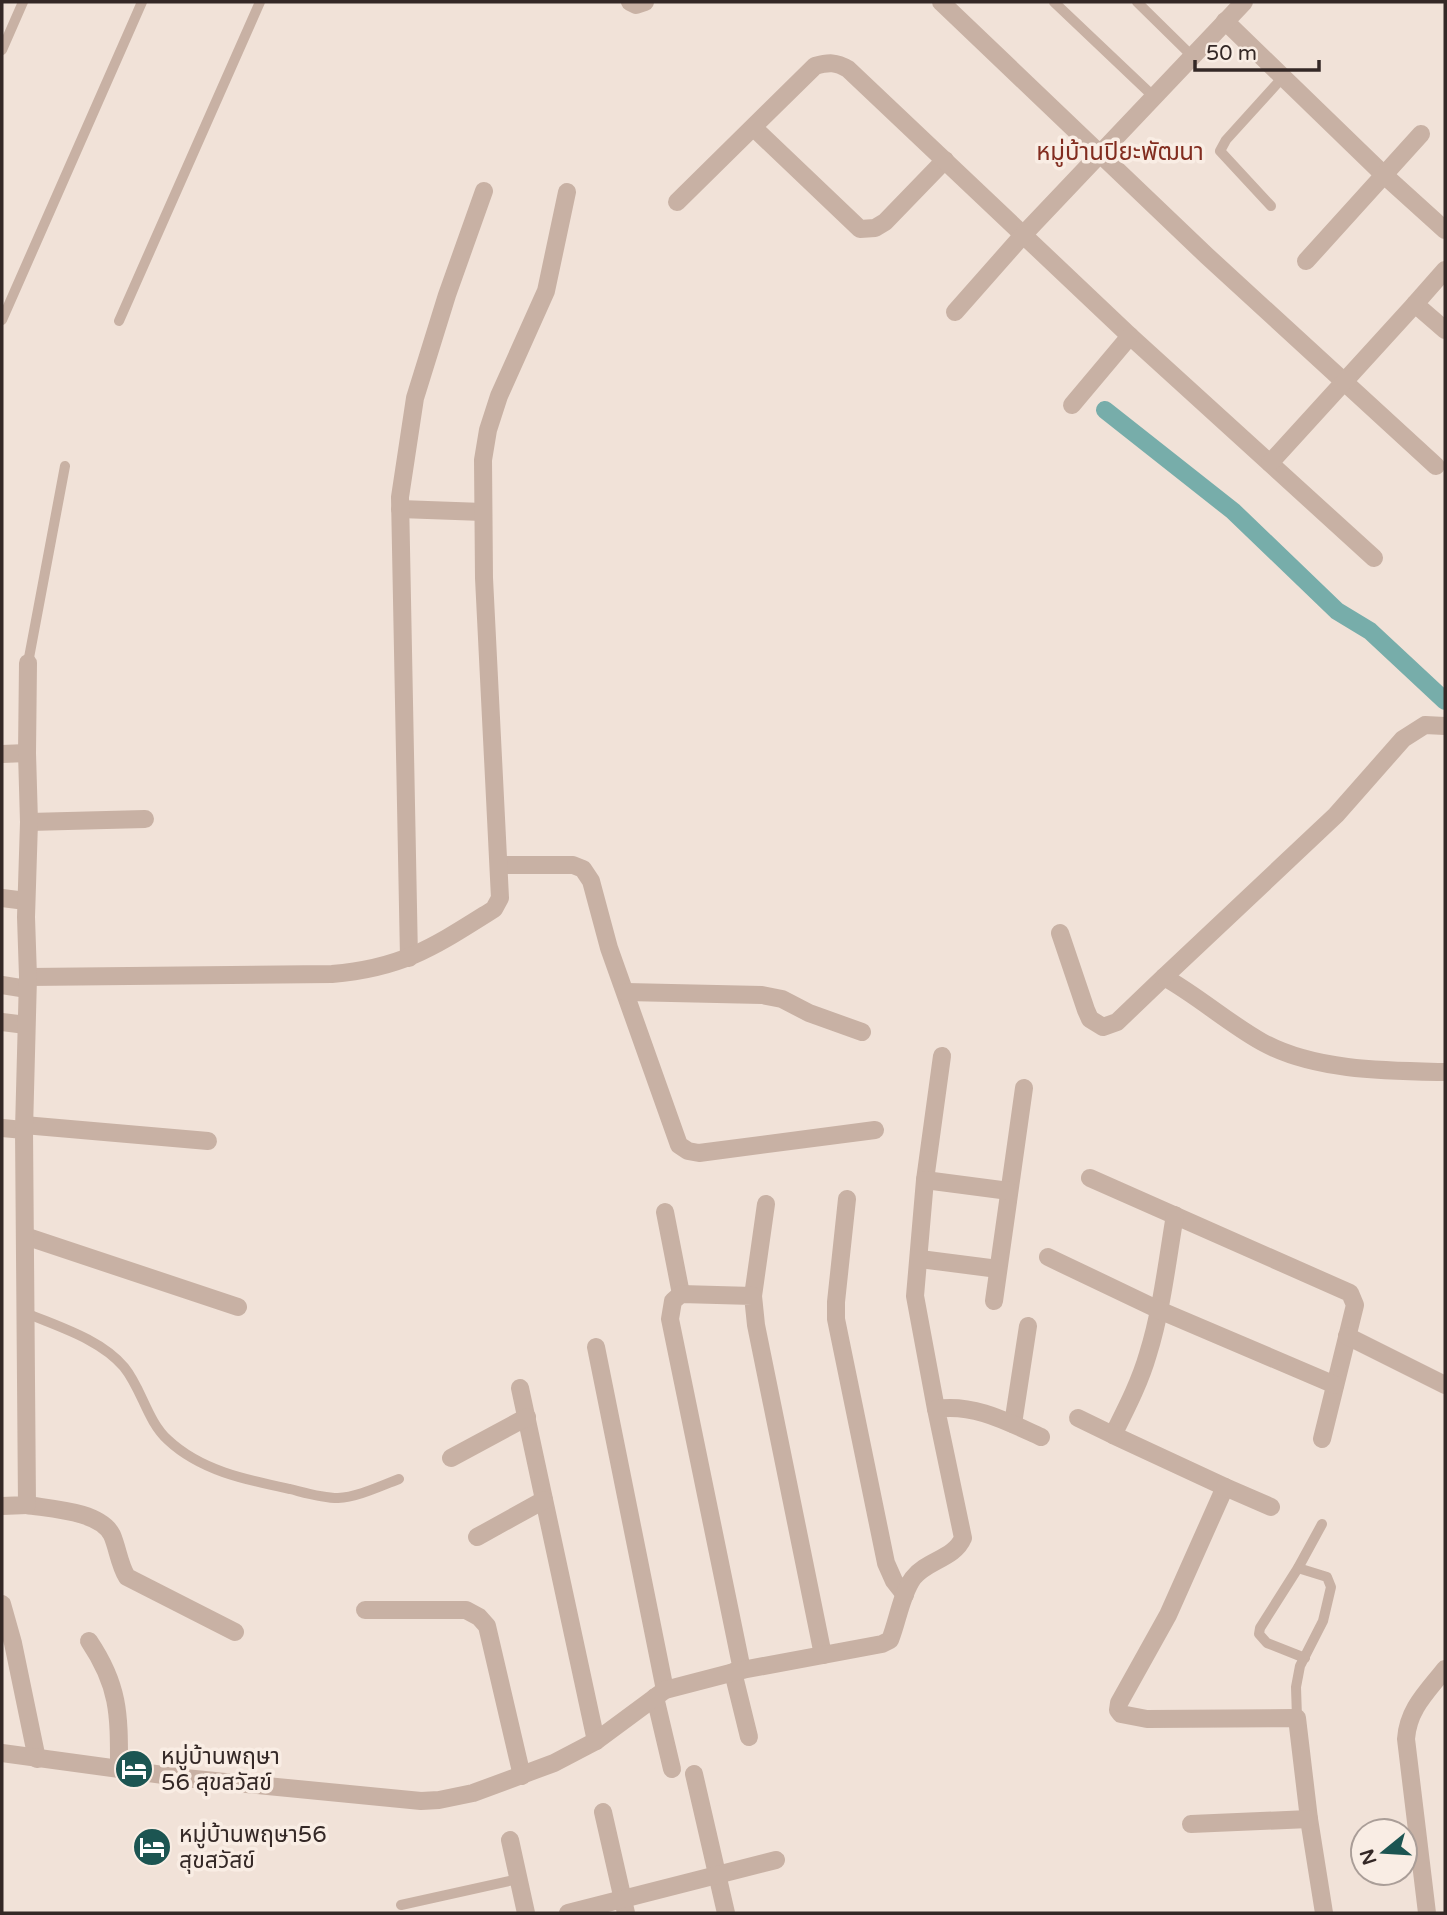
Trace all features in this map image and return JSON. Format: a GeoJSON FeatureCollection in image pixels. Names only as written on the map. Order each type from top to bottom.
{"type":"FeatureCollection","features":[{"type":"Feature","properties":{"kind":"street"},"geometry":{"type":"LineString","coordinates":[[630,2],[636,5],[645,2]]}},
{"type":"Feature","properties":{"kind":"street"},"geometry":{"type":"LineString","coordinates":[[941,2],[1343,382],[1436,466]]}},
{"type":"Feature","properties":{"kind":"street"},"geometry":{"type":"LineString","coordinates":[[955,312],[1099,153],[1244,2]]}},
{"type":"Feature","properties":{"kind":"street"},"geometry":{"type":"LineString","coordinates":[[1225,21],[1383,174],[1445,230]]}},
{"type":"Feature","properties":{"kind":"street"},"geometry":{"type":"LineString","coordinates":[[677,202],[815,66],[827,62],[838,63],[848,69],[1130,336],[1374,558]]}},
{"type":"Feature","properties":{"kind":"street"},"geometry":{"type":"LineString","coordinates":[[754,128],[860,229],[875,228],[885,222],[945,160]]}},
{"type":"Feature","properties":{"kind":"street"},"geometry":{"type":"LineString","coordinates":[[1306,261],[1421,134]]}},
{"type":"Feature","properties":{"kind":"street"},"geometry":{"type":"LineString","coordinates":[[408,958],[400,509],[415,398],[447,295],[484,191]]}},
{"type":"Feature","properties":{"kind":"street"},"geometry":{"type":"LineString","coordinates":[[2,985],[358,972],[385,967],[427,951],[494,909],[500,898],[484,578],[483,460],[488,430],[499,396],[546,291],[567,192]]}},
{"type":"Feature","properties":{"kind":"street"},"geometry":{"type":"LineString","coordinates":[[1270,463],[1445,270]]}},
{"type":"Feature","properties":{"kind":"street"},"geometry":{"type":"LineString","coordinates":[[1415,304],[1445,330]]}},
{"type":"Feature","properties":{"kind":"street"},"geometry":{"type":"LineString","coordinates":[[1072,405],[1130,336]]}},
{"type":"Feature","properties":{"kind":"street"},"geometry":{"type":"LineString","coordinates":[[400,509],[482,512]]}},
{"type":"Feature","properties":{"kind":"street"},"geometry":{"type":"LineString","coordinates":[[27,1506],[24,1128],[29,822],[28,663]]}},
{"type":"Feature","properties":{"kind":"street"},"geometry":{"type":"LineString","coordinates":[[1060,933],[1090,1019],[1104,1027],[1117,1021],[1336,815],[1404,739],[1425,725],[1445,726]]}},
{"type":"Feature","properties":{"kind":"street"},"geometry":{"type":"LineString","coordinates":[[2,754],[27,753]]}},
{"type":"Feature","properties":{"kind":"street"},"geometry":{"type":"LineString","coordinates":[[29,822],[145,819]]}},
{"type":"Feature","properties":{"kind":"street"},"geometry":{"type":"LineString","coordinates":[[499,865],[573,864],[583,869],[591,881],[609,948],[679,1145],[688,1151],[699,1153],[875,1130]]}},
{"type":"Feature","properties":{"kind":"street"},"geometry":{"type":"LineString","coordinates":[[2,898],[26,901]]}},
{"type":"Feature","properties":{"kind":"street"},"geometry":{"type":"LineString","coordinates":[[1164,977],[1263,1043],[1293,1055],[1318,1062],[1399,1071],[1445,1072]]}},
{"type":"Feature","properties":{"kind":"street"},"geometry":{"type":"LineString","coordinates":[[626,992],[762,995],[782,999],[809,1013],[862,1032]]}},
{"type":"Feature","properties":{"kind":"street"},"geometry":{"type":"LineString","coordinates":[[2,1022],[26,1025]]}},
{"type":"Feature","properties":{"kind":"street"},"geometry":{"type":"LineString","coordinates":[[2,1752],[185,1778],[421,1801],[456,1797],[554,1763],[596,1741],[660,1693],[738,1671],[882,1644],[890,1640],[905,1595],[914,1578],[952,1553],[960,1546],[963,1538],[915,1296],[925,1180],[943,1056]]}},
{"type":"Feature","properties":{"kind":"street"},"geometry":{"type":"LineString","coordinates":[[994,1301],[1024,1088]]}},
{"type":"Feature","properties":{"kind":"street"},"geometry":{"type":"LineString","coordinates":[[2,1128],[208,1140]]}},
{"type":"Feature","properties":{"kind":"street"},"geometry":{"type":"LineString","coordinates":[[1090,1178],[1350,1293],[1355,1305],[1322,1439]]}},
{"type":"Feature","properties":{"kind":"street"},"geometry":{"type":"LineString","coordinates":[[925,1180],[1009,1191]]}},
{"type":"Feature","properties":{"kind":"street"},"geometry":{"type":"LineString","coordinates":[[848,1199],[836,1319],[886,1563],[905,1595]]}},
{"type":"Feature","properties":{"kind":"street"},"geometry":{"type":"LineString","coordinates":[[766,1204],[753,1296],[756,1325],[823,1655]]}},
{"type":"Feature","properties":{"kind":"street"},"geometry":{"type":"LineString","coordinates":[[665,1212],[681,1294]]}},
{"type":"Feature","properties":{"kind":"street"},"geometry":{"type":"LineString","coordinates":[[1113,1434],[1138,1383],[1159,1310],[1175,1215]]}},
{"type":"Feature","properties":{"kind":"street"},"geometry":{"type":"LineString","coordinates":[[25,1236],[237,1307]]}},
{"type":"Feature","properties":{"kind":"street"},"geometry":{"type":"LineString","coordinates":[[1048,1256],[1159,1310],[1335,1385]]}},
{"type":"Feature","properties":{"kind":"street"},"geometry":{"type":"LineString","coordinates":[[920,1259],[998,1269]]}},
{"type":"Feature","properties":{"kind":"street"},"geometry":{"type":"LineString","coordinates":[[749,1737],[670,1319],[673,1301],[681,1294],[753,1296]]}},
{"type":"Feature","properties":{"kind":"street"},"geometry":{"type":"LineString","coordinates":[[1013,1424],[1028,1326]]}},
{"type":"Feature","properties":{"kind":"street"},"geometry":{"type":"LineString","coordinates":[[1348,1336],[1445,1385]]}},
{"type":"Feature","properties":{"kind":"street"},"geometry":{"type":"LineString","coordinates":[[596,1347],[672,1769]]}},
{"type":"Feature","properties":{"kind":"street"},"geometry":{"type":"LineString","coordinates":[[520,1388],[596,1741]]}},
{"type":"Feature","properties":{"kind":"street"},"geometry":{"type":"LineString","coordinates":[[936,1409],[955,1406],[964,1408],[1013,1424],[1041,1437]]}},
{"type":"Feature","properties":{"kind":"street"},"geometry":{"type":"LineString","coordinates":[[451,1458],[527,1417]]}},
{"type":"Feature","properties":{"kind":"street"},"geometry":{"type":"LineString","coordinates":[[1078,1418],[1271,1507]]}},
{"type":"Feature","properties":{"kind":"street"},"geometry":{"type":"LineString","coordinates":[[1225,1487],[1168,1615],[1119,1703],[1118,1710],[1121,1714],[1147,1719],[1297,1718],[1324,1913]]}},
{"type":"Feature","properties":{"kind":"street"},"geometry":{"type":"LineString","coordinates":[[477,1538],[544,1500]]}},
{"type":"Feature","properties":{"kind":"street"},"geometry":{"type":"LineString","coordinates":[[2,1506],[27,1506],[79,1514],[102,1522],[110,1532],[127,1577],[235,1632]]}},
{"type":"Feature","properties":{"kind":"street"},"geometry":{"type":"LineString","coordinates":[[2,1604],[13,1643],[37,1759]]}},
{"type":"Feature","properties":{"kind":"street"},"geometry":{"type":"LineString","coordinates":[[365,1610],[466,1610],[479,1617],[487,1626],[522,1776]]}},
{"type":"Feature","properties":{"kind":"street"},"geometry":{"type":"LineString","coordinates":[[89,1641],[102,1661],[117,1700],[119,1769]]}},
{"type":"Feature","properties":{"kind":"street"},"geometry":{"type":"LineString","coordinates":[[1427,1913],[1406,1739],[1407,1723],[1414,1709],[1445,1669]]}},
{"type":"Feature","properties":{"kind":"street"},"geometry":{"type":"LineString","coordinates":[[694,1774],[726,1913]]}},
{"type":"Feature","properties":{"kind":"street"},"geometry":{"type":"LineString","coordinates":[[603,1812],[624,1906]]}},
{"type":"Feature","properties":{"kind":"street"},"geometry":{"type":"LineString","coordinates":[[1191,1824],[1309,1819]]}},
{"type":"Feature","properties":{"kind":"street"},"geometry":{"type":"LineString","coordinates":[[510,1840],[526,1913]]}},
{"type":"Feature","properties":{"kind":"street"},"geometry":{"type":"LineString","coordinates":[[568,1913],[624,1906],[776,1860]]}},
{"type":"Feature","properties":{"kind":"lane"},"geometry":{"type":"LineString","coordinates":[[2,50],[23,2]]}},
{"type":"Feature","properties":{"kind":"lane"},"geometry":{"type":"LineString","coordinates":[[2,320],[142,2]]}},
{"type":"Feature","properties":{"kind":"lane"},"geometry":{"type":"LineString","coordinates":[[119,321],[260,2]]}},
{"type":"Feature","properties":{"kind":"lane"},"geometry":{"type":"LineString","coordinates":[[1054,2],[1153,96]]}},
{"type":"Feature","properties":{"kind":"lane"},"geometry":{"type":"LineString","coordinates":[[1138,2],[1192,56]]}},
{"type":"Feature","properties":{"kind":"lane"},"geometry":{"type":"LineString","coordinates":[[1271,206],[1220,151],[1226,140],[1284,76]]}},
{"type":"Feature","properties":{"kind":"lane"},"geometry":{"type":"LineString","coordinates":[[28,663],[65,466]]}},
{"type":"Feature","properties":{"kind":"lane"},"geometry":{"type":"LineString","coordinates":[[26,1313],[79,1335],[105,1350],[124,1367],[152,1419],[166,1438],[189,1457],[223,1472],[256,1482],[340,1498],[399,1479]]}},
{"type":"Feature","properties":{"kind":"lane"},"geometry":{"type":"LineString","coordinates":[[1305,1658],[1267,1643],[1259,1634],[1260,1628],[1322,1524]]}},
{"type":"Feature","properties":{"kind":"lane"},"geometry":{"type":"LineString","coordinates":[[1297,1718],[1296,1687],[1300,1666],[1324,1621],[1331,1587],[1327,1577],[1298,1568]]}},
{"type":"Feature","properties":{"kind":"lane"},"geometry":{"type":"LineString","coordinates":[[401,1905],[518,1879]]}},
{"type":"Feature","properties":{"kind":"waterway"},"geometry":{"type":"LineString","coordinates":[[1105,410],[1233,511],[1337,611],[1370,631],[1445,701]]}},
{"type":"Feature","properties":{"kind":"place","name":"หมู่บ้านพฤษา 56 สุขสวัสข์"},"geometry":{"type":"Point","coordinates":[134,1769]}},
{"type":"Feature","properties":{"kind":"place","name":"หมู่บ้านพฤษา56 สุขสวัสข์"},"geometry":{"type":"Point","coordinates":[152,1847]}},
{"type":"Feature","properties":{"kind":"district","name":"หมู่บ้านปิยะพัฒนา"},"geometry":{"type":"Point","coordinates":[1120,152]}}]}
